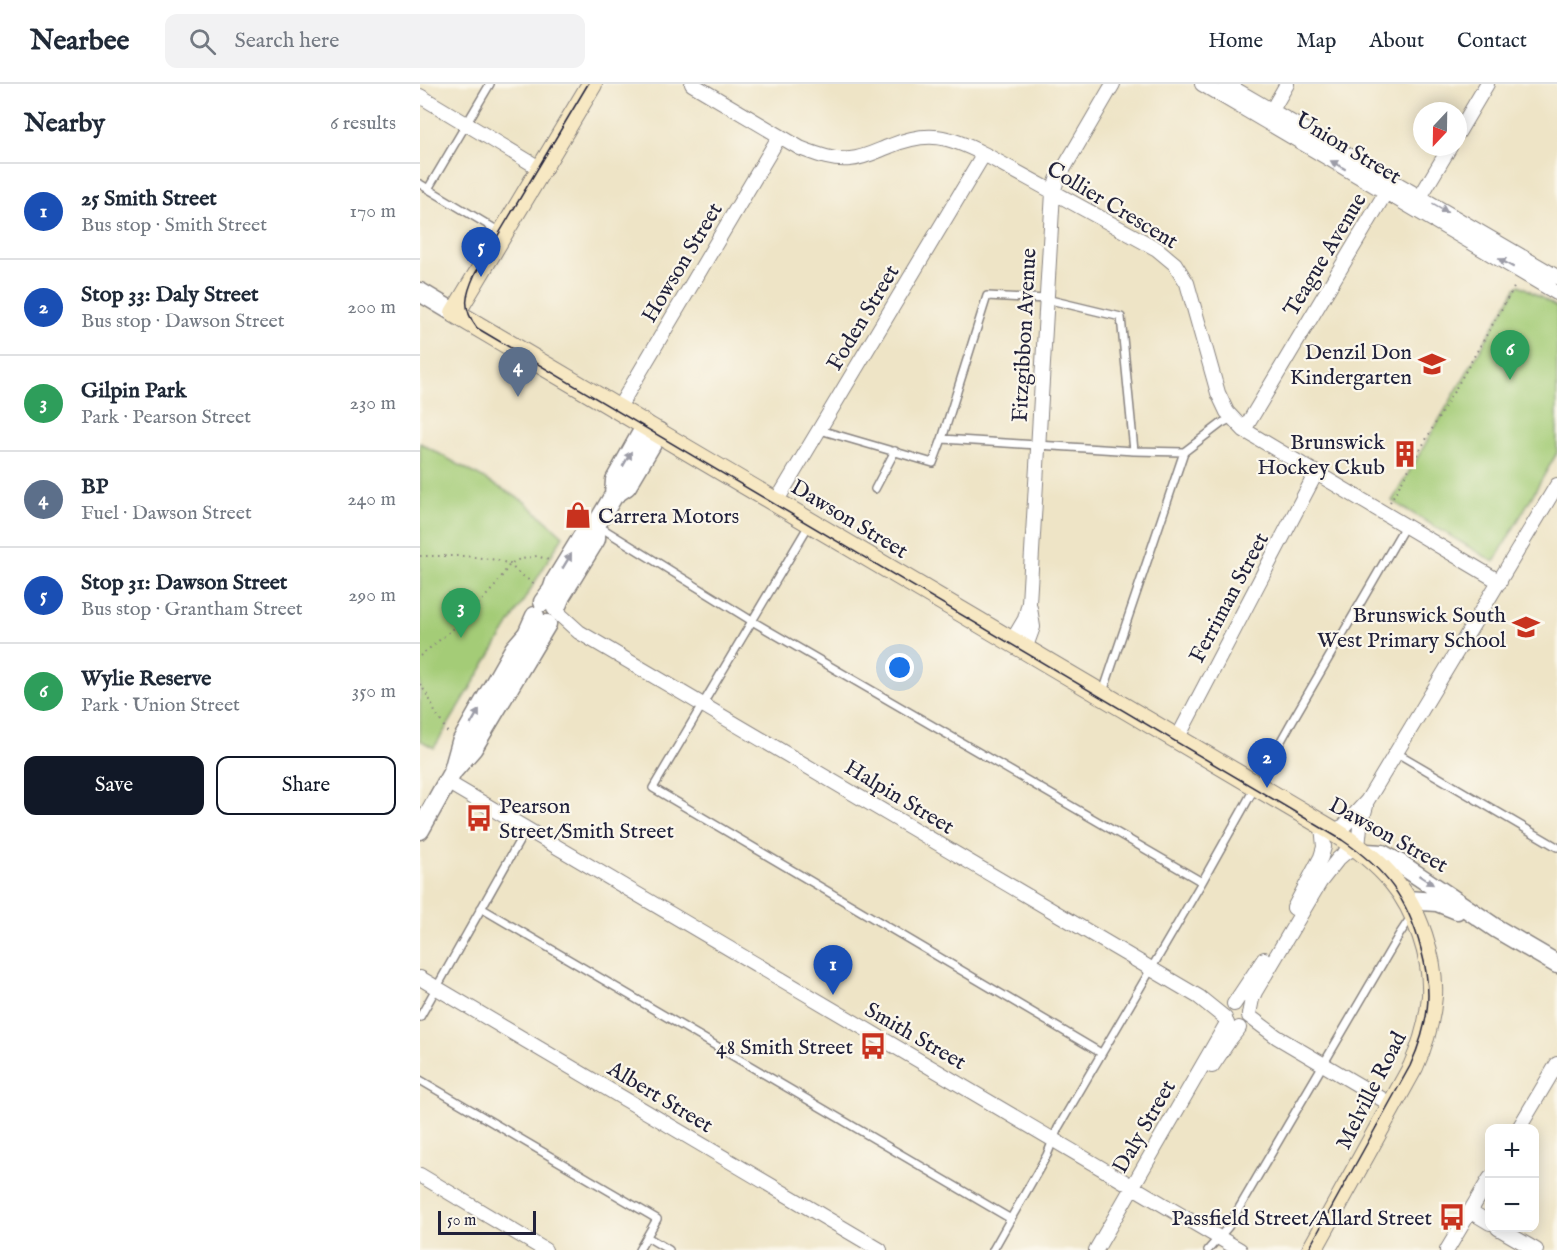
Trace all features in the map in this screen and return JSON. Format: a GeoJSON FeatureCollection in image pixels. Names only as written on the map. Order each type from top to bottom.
{"type":"FeatureCollection","features":[{"type":"Feature","properties":{"kind":"main road"},"geometry":{"type":"LineString","coordinates":[[455,313],[592,84]]}},
{"type":"Feature","properties":{"kind":"main road","name":"Dawson Street"},"geometry":{"type":"LineString","coordinates":[[455,313],[1362,850]]}},
{"type":"Feature","properties":{"kind":"main road","name":"Melville Road"},"geometry":{"type":"LineString","coordinates":[[1312,1250],[1413,1067],[1421,1049],[1432,995],[1428,961],[1419,927],[1409,906],[1394,882],[1362,850]]}},
{"type":"Feature","properties":{"kind":"street","name":"Collier Crescent"},"geometry":{"type":"LineString","coordinates":[[692,84],[779,137],[800,148],[834,159],[850,159],[868,155],[908,139],[940,137],[955,140],[1157,249],[1175,264],[1187,283],[1218,393],[1232,418],[1244,430],[1500,582]]}},
{"type":"Feature","properties":{"kind":"street","name":"Fitzgibbon Avenue"},"geometry":{"type":"LineString","coordinates":[[1018,645],[1029,603],[1053,192],[1057,180],[1113,84]]}},
{"type":"Feature","properties":{"kind":"street","name":"Union Street"},"geometry":{"type":"LineString","coordinates":[[1202,84],[1386,192],[1417,203],[1557,277]]}},
{"type":"Feature","properties":{"kind":"street","name":"Union Street"},"geometry":{"type":"LineString","coordinates":[[1227,84],[1272,110],[1557,293]]}},
{"type":"Feature","properties":{"kind":"street"},"geometry":{"type":"LineString","coordinates":[[1272,110],[1287,84]]}},
{"type":"Feature","properties":{"kind":"street"},"geometry":{"type":"LineString","coordinates":[[1467,118],[1487,84]]}},
{"type":"Feature","properties":{"kind":"street"},"geometry":{"type":"LineString","coordinates":[[420,96],[541,169]]}},
{"type":"Feature","properties":{"kind":"street","name":"Howson Street"},"geometry":{"type":"LineString","coordinates":[[618,409],[779,137]]}},
{"type":"Feature","properties":{"kind":"street","name":"Foden Street"},"geometry":{"type":"LineString","coordinates":[[776,502],[984,154]]}},
{"type":"Feature","properties":{"kind":"street"},"geometry":{"type":"LineString","coordinates":[[1417,203],[1445,156]]}},
{"type":"Feature","properties":{"kind":"street","name":"Teague Avenue"},"geometry":{"type":"LineString","coordinates":[[1244,430],[1386,192]]}},
{"type":"Feature","properties":{"kind":"street","name":"Dawson Street"},"geometry":{"type":"LineString","coordinates":[[420,292],[455,313]]}},
{"type":"Feature","properties":{"kind":"street"},"geometry":{"type":"LineString","coordinates":[[420,830],[450,777],[473,748],[547,610],[561,596],[596,540],[596,525],[614,495],[615,480],[652,429]]}},
{"type":"Feature","properties":{"kind":"street","name":"Ferriman Street"},"geometry":{"type":"LineString","coordinates":[[1177,739],[1316,473]]}},
{"type":"Feature","properties":{"kind":"street"},"geometry":{"type":"LineString","coordinates":[[1327,828],[1344,826],[1367,801],[1557,485]]}},
{"type":"Feature","properties":{"kind":"street","name":"Halpin Street"},"geometry":{"type":"LineString","coordinates":[[547,610],[579,632],[1151,969],[1199,997],[1277,1037],[1392,1105]]}},
{"type":"Feature","properties":{"kind":"street","name":"Smith Street"},"geometry":{"type":"LineString","coordinates":[[450,777],[526,829],[1240,1250]]}},
{"type":"Feature","properties":{"kind":"street"},"geometry":{"type":"LineString","coordinates":[[1362,850],[1360,827],[1367,801]]}},
{"type":"Feature","properties":{"kind":"street","name":"Daly Street"},"geometry":{"type":"LineString","coordinates":[[1096,1250],[1136,1188],[1237,1017],[1259,967],[1321,857],[1327,828]]}},
{"type":"Feature","properties":{"kind":"street","name":"Dawson Street"},"geometry":{"type":"LineString","coordinates":[[1362,850],[1382,855],[1402,865],[1497,929],[1557,964]]}},
{"type":"Feature","properties":{"kind":"street","name":"Daly Street"},"geometry":{"type":"LineString","coordinates":[[1237,1017],[1252,999],[1320,882],[1345,853],[1362,850]]}},
{"type":"Feature","properties":{"kind":"street","name":"Dawson Street"},"geometry":{"type":"LineString","coordinates":[[1409,906],[1437,902],[1497,929]]}},
{"type":"Feature","properties":{"kind":"street","name":"Albert Street"},"geometry":{"type":"LineString","coordinates":[[420,978],[880,1250]]}},
{"type":"Feature","properties":{"kind":"street"},"geometry":{"type":"LineString","coordinates":[[1521,1124],[1557,1064]]}},
{"type":"Feature","properties":{"kind":"street"},"geometry":{"type":"LineString","coordinates":[[420,1175],[545,1250]]}},
{"type":"Feature","properties":{"kind":"street"},"geometry":{"type":"LineString","coordinates":[[1447,1250],[1485,1186]]}},
{"type":"Feature","properties":{"kind":"street","name":"Daly Street"},"geometry":{"type":"LineString","coordinates":[[1107,1250],[1136,1188]]}},
{"type":"Feature","properties":{"kind":"street"},"geometry":{"type":"LineString","coordinates":[[1470,1211],[1485,1220]]}},
{"type":"Feature","properties":{"kind":"street"},"geometry":{"type":"LineString","coordinates":[[1506,1232],[1536,1250]]}},
{"type":"Feature","properties":{"kind":"lane"},"geometry":{"type":"LineString","coordinates":[[428,189],[490,84]]}},
{"type":"Feature","properties":{"kind":"lane"},"geometry":{"type":"LineString","coordinates":[[420,184],[503,234]]}},
{"type":"Feature","properties":{"kind":"lane"},"geometry":{"type":"LineString","coordinates":[[820,430],[933,463],[987,296],[1046,298],[1121,317],[1134,451]]}},
{"type":"Feature","properties":{"kind":"lane"},"geometry":{"type":"LineString","coordinates":[[1102,695],[1184,452],[1232,418]]}},
{"type":"Feature","properties":{"kind":"lane"},"geometry":{"type":"LineString","coordinates":[[942,439],[1184,452]]}},
{"type":"Feature","properties":{"kind":"lane"},"geometry":{"type":"LineString","coordinates":[[875,489],[895,452]]}},
{"type":"Feature","properties":{"kind":"lane"},"geometry":{"type":"LineString","coordinates":[[811,523],[653,788],[1101,1053]]}},
{"type":"Feature","properties":{"kind":"lane"},"geometry":{"type":"LineString","coordinates":[[596,525],[752,621],[1202,882]]}},
{"type":"Feature","properties":{"kind":"lane"},"geometry":{"type":"LineString","coordinates":[[993,1250],[1101,1053],[1406,526]]}},
{"type":"Feature","properties":{"kind":"lane"},"geometry":{"type":"LineString","coordinates":[[1397,753],[1557,847]]}},
{"type":"Feature","properties":{"kind":"lane"},"geometry":{"type":"LineString","coordinates":[[420,1017],[526,829]]}},
{"type":"Feature","properties":{"kind":"lane"},"geometry":{"type":"LineString","coordinates":[[1208,1250],[1228,1227],[1399,935],[1409,906]]}},
{"type":"Feature","properties":{"kind":"lane"},"geometry":{"type":"LineString","coordinates":[[481,908],[1011,1219]]}},
{"type":"Feature","properties":{"kind":"lane"},"geometry":{"type":"LineString","coordinates":[[420,1080],[657,1219],[639,1250]]}},
{"type":"Feature","properties":{"kind":"lane"},"geometry":{"type":"LineString","coordinates":[[647,1237],[669,1250]]}},
{"type":"Feature","properties":{"kind":"path"},"geometry":{"type":"LineString","coordinates":[[1390,502],[1517,282]]}},
{"type":"Feature","properties":{"kind":"path"},"geometry":{"type":"LineString","coordinates":[[420,556],[465,556],[510,564],[547,610]]}},
{"type":"Feature","properties":{"kind":"path"},"geometry":{"type":"LineString","coordinates":[[420,656],[464,620],[496,585],[510,564],[517,560],[537,556],[554,561]]}},
{"type":"Feature","properties":{"kind":"path"},"geometry":{"type":"LineString","coordinates":[[420,684],[451,738]]}},
{"type":"Feature","properties":{"kind":"green space"},"geometry":{"type":"Polygon","coordinates":[[[1520,285],[1557,307],[1557,453],[1494,562],[1392,501],[1516,288],[1520,285]]]}},
{"type":"Feature","properties":{"kind":"green space"},"geometry":{"type":"Polygon","coordinates":[[[420,443],[524,501],[563,536],[434,748],[420,740],[420,443]]]}},
{"type":"Feature","properties":{"kind":"tram line"},"geometry":{"type":"LineString","coordinates":[[588,84],[475,274],[467,295],[467,308],[477,328],[1342,840],[1371,862],[1402,900],[1416,931],[1426,972],[1428,1004],[1423,1031],[1410,1066],[1308,1250]]}},
{"type":"Feature","properties":{"kind":"place","name":"Stop 31: Dawson Street"},"geometry":{"type":"Point","coordinates":[481,277]}},
{"type":"Feature","properties":{"kind":"place","name":"Denzil Don Kindergarten"},"geometry":{"type":"Point","coordinates":[1432,364]}},
{"type":"Feature","properties":{"kind":"place","name":"Wylie Reserve"},"geometry":{"type":"Point","coordinates":[1510,380]}},
{"type":"Feature","properties":{"kind":"place","name":"BP"},"geometry":{"type":"Point","coordinates":[518,397]}},
{"type":"Feature","properties":{"kind":"place","name":"Brunswick Hockey Ckub"},"geometry":{"type":"Point","coordinates":[1405,454]}},
{"type":"Feature","properties":{"kind":"place","name":"Carrera Motors"},"geometry":{"type":"Point","coordinates":[578,515]}},
{"type":"Feature","properties":{"kind":"place","name":"Brunswick South West Primary School"},"geometry":{"type":"Point","coordinates":[1526,627]}},
{"type":"Feature","properties":{"kind":"place","name":"Gilpin Park"},"geometry":{"type":"Point","coordinates":[461,638]}},
{"type":"Feature","properties":{"kind":"place","name":"Stop 33: Daly Street"},"geometry":{"type":"Point","coordinates":[1267,788]}},
{"type":"Feature","properties":{"kind":"place","name":"Pearson Street/Smith Street"},"geometry":{"type":"Point","coordinates":[479,818]}},
{"type":"Feature","properties":{"kind":"place","name":"25 Smith Street"},"geometry":{"type":"Point","coordinates":[833,995]}},
{"type":"Feature","properties":{"kind":"place","name":"48 Smith Street"},"geometry":{"type":"Point","coordinates":[873,1046]}},
{"type":"Feature","properties":{"kind":"place","name":"Passfield Street/Allard Street"},"geometry":{"type":"Point","coordinates":[1452,1217]}}]}
